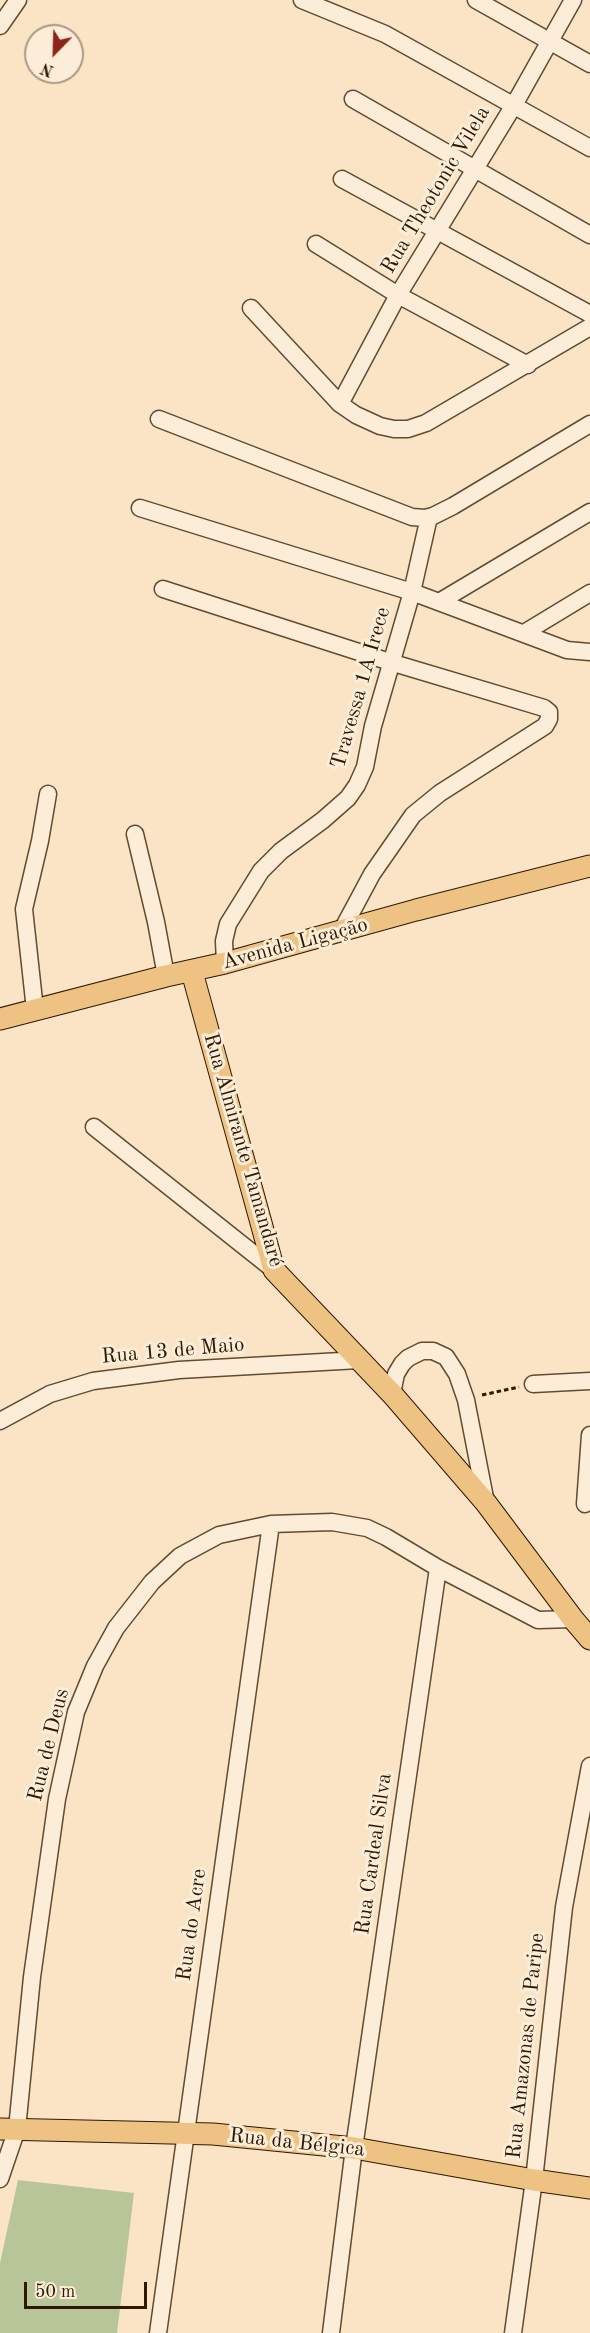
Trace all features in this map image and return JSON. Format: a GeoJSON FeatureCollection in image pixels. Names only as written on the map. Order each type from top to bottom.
{"type":"FeatureCollection","features":[{"type":"Feature","properties":{"kind":"main road","name":"Avenida Ligação"},"geometry":{"type":"LineString","coordinates":[[0,1019],[166,976],[192,972],[342,930],[590,866]]}},
{"type":"Feature","properties":{"kind":"main road","name":"Rua Almirante Tamandaré"},"geometry":{"type":"LineString","coordinates":[[192,972],[274,1270],[392,1394],[486,1503],[590,1639]]}},
{"type":"Feature","properties":{"kind":"main road","name":"Rua da Bélgica"},"geometry":{"type":"LineString","coordinates":[[9,2129],[186,2133],[354,2148],[534,2181],[590,2188]]}},
{"type":"Feature","properties":{"kind":"street"},"geometry":{"type":"LineString","coordinates":[[0,26],[18,0]]}},
{"type":"Feature","properties":{"kind":"street"},"geometry":{"type":"LineString","coordinates":[[302,0],[385,34],[590,148]]}},
{"type":"Feature","properties":{"kind":"street"},"geometry":{"type":"LineString","coordinates":[[476,0],[590,64]]}},
{"type":"Feature","properties":{"kind":"street","name":"Rua Theotonic Vilela"},"geometry":{"type":"LineString","coordinates":[[340,404],[399,295],[514,105],[573,0]]}},
{"type":"Feature","properties":{"kind":"street"},"geometry":{"type":"LineString","coordinates":[[353,99],[590,234]]}},
{"type":"Feature","properties":{"kind":"street"},"geometry":{"type":"LineString","coordinates":[[342,179],[590,314]]}},
{"type":"Feature","properties":{"kind":"street"},"geometry":{"type":"LineString","coordinates":[[316,244],[399,295],[528,365]]}},
{"type":"Feature","properties":{"kind":"street"},"geometry":{"type":"LineString","coordinates":[[251,308],[340,404],[356,415],[380,426],[408,429],[426,423],[590,327]]}},
{"type":"Feature","properties":{"kind":"street"},"geometry":{"type":"LineString","coordinates":[[159,419],[412,517],[429,517],[453,506],[590,424]]}},
{"type":"Feature","properties":{"kind":"street"},"geometry":{"type":"LineString","coordinates":[[140,508],[412,592],[567,650],[590,652]]}},
{"type":"Feature","properties":{"kind":"street"},"geometry":{"type":"LineString","coordinates":[[439,602],[590,512]]}},
{"type":"Feature","properties":{"kind":"street","name":"Travessa 1A Irece"},"geometry":{"type":"LineString","coordinates":[[225,963],[224,941],[228,924],[261,871],[281,851],[348,798],[357,785],[365,767],[373,726],[412,592],[429,517]]}},
{"type":"Feature","properties":{"kind":"street"},"geometry":{"type":"LineString","coordinates":[[163,589],[390,662],[544,708],[550,716],[545,726],[440,793],[414,815],[372,874],[342,930]]}},
{"type":"Feature","properties":{"kind":"street"},"geometry":{"type":"LineString","coordinates":[[524,633],[590,593]]}},
{"type":"Feature","properties":{"kind":"street"},"geometry":{"type":"LineString","coordinates":[[35,1010],[24,909],[48,794]]}},
{"type":"Feature","properties":{"kind":"street"},"geometry":{"type":"LineString","coordinates":[[135,834],[166,976]]}},
{"type":"Feature","properties":{"kind":"street"},"geometry":{"type":"LineString","coordinates":[[93,1127],[274,1270]]}},
{"type":"Feature","properties":{"kind":"street","name":"Rua Almirante Tamandaré"},"geometry":{"type":"LineString","coordinates":[[392,1394],[396,1374],[402,1364],[422,1351],[433,1351],[446,1357],[452,1364],[466,1400],[486,1503]]}},
{"type":"Feature","properties":{"kind":"street","name":"Rua 13 de Maio"},"geometry":{"type":"LineString","coordinates":[[0,1421],[50,1395],[93,1381],[179,1370],[359,1360]]}},
{"type":"Feature","properties":{"kind":"street"},"geometry":{"type":"LineString","coordinates":[[533,1384],[590,1381]]}},
{"type":"Feature","properties":{"kind":"street"},"geometry":{"type":"LineString","coordinates":[[585,1504],[590,1435]]}},
{"type":"Feature","properties":{"kind":"street","name":"Rua de Deus"},"geometry":{"type":"LineString","coordinates":[[0,2179],[57,1799],[76,1712],[87,1684],[116,1628],[152,1582],[180,1556],[219,1535],[271,1524],[332,1522],[367,1528],[386,1537],[438,1568],[538,1620],[573,1619]]}},
{"type":"Feature","properties":{"kind":"street","name":"Rua do Acre"},"geometry":{"type":"LineString","coordinates":[[159,2333],[271,1524]]}},
{"type":"Feature","properties":{"kind":"street","name":"Rua Cardeal Silva"},"geometry":{"type":"LineString","coordinates":[[331,2333],[354,2148],[438,1568]]}},
{"type":"Feature","properties":{"kind":"street","name":"Rua Amazonas de Paripe"},"geometry":{"type":"LineString","coordinates":[[513,2333],[534,2181],[564,1907],[590,1766]]}},
{"type":"Feature","properties":{"kind":"path"},"geometry":{"type":"LineString","coordinates":[[466,1400],[533,1384]]}},
{"type":"Feature","properties":{"kind":"green space"},"geometry":{"type":"Polygon","coordinates":[[[18,2180],[134,2193],[117,2333],[0,2333],[0,2263],[18,2180]]]}}]}
